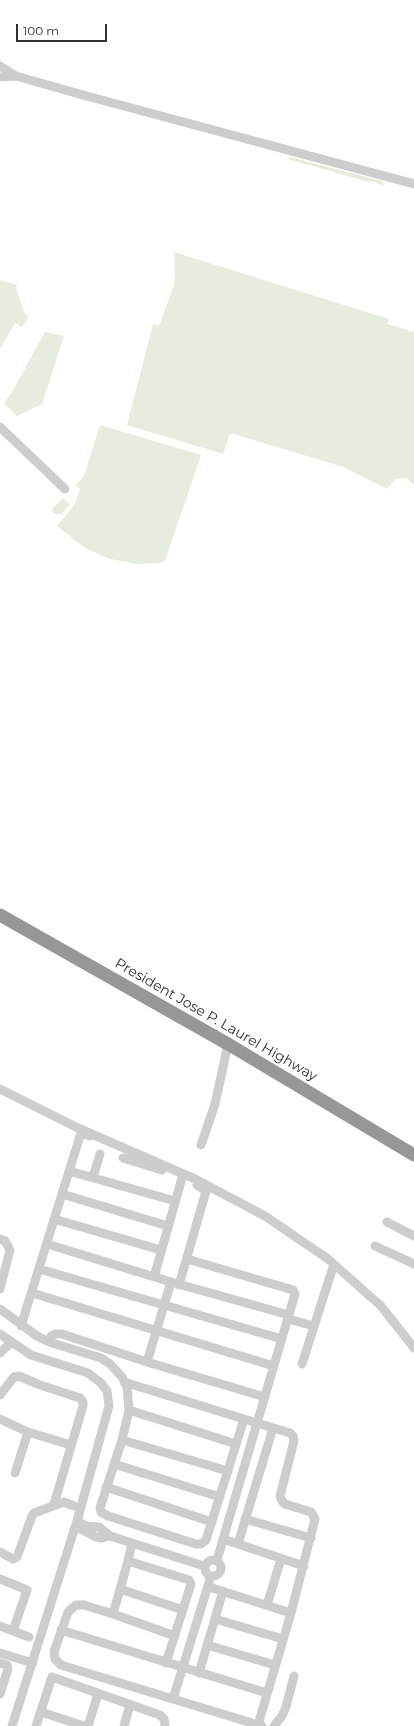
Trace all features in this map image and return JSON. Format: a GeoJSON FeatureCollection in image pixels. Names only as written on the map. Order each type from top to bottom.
{"type":"FeatureCollection","features":[{"type":"Feature","properties":{"kind":"highway","name":"President Jose P. Laurel Highway"},"geometry":{"type":"LineString","coordinates":[[0,915],[228,1044],[414,1155]]}},
{"type":"Feature","properties":{"kind":"street"},"geometry":{"type":"LineString","coordinates":[[0,66],[16,76],[88,97],[414,184]]}},
{"type":"Feature","properties":{"kind":"street"},"geometry":{"type":"LineString","coordinates":[[0,77],[16,76]]}},
{"type":"Feature","properties":{"kind":"street"},"geometry":{"type":"LineString","coordinates":[[0,427],[65,489]]}},
{"type":"Feature","properties":{"kind":"street"},"geometry":{"type":"LineString","coordinates":[[201,1145],[215,1104],[228,1044]]}},
{"type":"Feature","properties":{"kind":"street"},"geometry":{"type":"LineString","coordinates":[[0,1089],[78,1128],[195,1179],[265,1216],[328,1259],[381,1306],[414,1348]]}},
{"type":"Feature","properties":{"kind":"street"},"geometry":{"type":"LineString","coordinates":[[21,1326],[80,1136],[85,1134],[97,1139]]}},
{"type":"Feature","properties":{"kind":"street"},"geometry":{"type":"LineString","coordinates":[[93,1177],[100,1154]]}},
{"type":"Feature","properties":{"kind":"street"},"geometry":{"type":"LineString","coordinates":[[120,1167],[124,1155],[182,1178],[206,1192],[187,1259],[164,1306],[147,1362]]}},
{"type":"Feature","properties":{"kind":"street"},"geometry":{"type":"LineString","coordinates":[[69,1170],[175,1201]]}},
{"type":"Feature","properties":{"kind":"street"},"geometry":{"type":"LineString","coordinates":[[154,1277],[182,1178]]}},
{"type":"Feature","properties":{"kind":"street"},"geometry":{"type":"LineString","coordinates":[[62,1194],[168,1226]]}},
{"type":"Feature","properties":{"kind":"street"},"geometry":{"type":"LineString","coordinates":[[54,1219],[161,1250]]}},
{"type":"Feature","properties":{"kind":"street"},"geometry":{"type":"LineString","coordinates":[[387,1222],[414,1236]]}},
{"type":"Feature","properties":{"kind":"street"},"geometry":{"type":"LineString","coordinates":[[0,1239],[5,1241],[10,1250],[0,1289]]}},
{"type":"Feature","properties":{"kind":"street"},"geometry":{"type":"LineString","coordinates":[[47,1244],[314,1326]]}},
{"type":"Feature","properties":{"kind":"street"},"geometry":{"type":"LineString","coordinates":[[375,1246],[414,1264]]}},
{"type":"Feature","properties":{"kind":"street"},"geometry":{"type":"LineString","coordinates":[[187,1259],[293,1290],[295,1294],[217,1560],[221,1569],[217,1576],[212,1576],[207,1574],[204,1566]]}},
{"type":"Feature","properties":{"kind":"street"},"geometry":{"type":"LineString","coordinates":[[302,1364],[333,1267]]}},
{"type":"Feature","properties":{"kind":"street"},"geometry":{"type":"LineString","coordinates":[[39,1269],[282,1339]]}},
{"type":"Feature","properties":{"kind":"street"},"geometry":{"type":"LineString","coordinates":[[32,1293],[274,1366]]}},
{"type":"Feature","properties":{"kind":"street"},"geometry":{"type":"LineString","coordinates":[[0,1310],[21,1326],[49,1342],[101,1358],[110,1364],[122,1377],[127,1387],[129,1410],[122,1440],[100,1508],[104,1514],[108,1516],[196,1544],[201,1544],[206,1540],[244,1419]]}},
{"type":"Feature","properties":{"kind":"street"},"geometry":{"type":"LineString","coordinates":[[49,1342],[51,1336],[55,1334],[62,1334],[147,1362],[265,1397]]}},
{"type":"Feature","properties":{"kind":"street"},"geometry":{"type":"LineString","coordinates":[[0,1354],[4,1340],[31,1355],[88,1373],[101,1383],[107,1391],[109,1406],[76,1525],[12,1726]]}},
{"type":"Feature","properties":{"kind":"street"},"geometry":{"type":"LineString","coordinates":[[101,1358],[104,1348]]}},
{"type":"Feature","properties":{"kind":"street"},"geometry":{"type":"LineString","coordinates":[[0,1395],[14,1377],[17,1376],[80,1398],[83,1406],[54,1504]]}},
{"type":"Feature","properties":{"kind":"street"},"geometry":{"type":"LineString","coordinates":[[124,1382],[290,1433],[293,1436],[294,1441],[280,1496],[285,1504],[311,1512],[315,1519],[292,1613],[267,1693],[260,1726],[61,1665],[55,1659],[54,1652],[61,1630],[68,1612],[76,1605],[84,1605],[113,1614],[174,1636]]}},
{"type":"Feature","properties":{"kind":"street"},"geometry":{"type":"LineString","coordinates":[[129,1410],[236,1444]]}},
{"type":"Feature","properties":{"kind":"street"},"geometry":{"type":"LineString","coordinates":[[0,1419],[28,1432],[72,1445]]}},
{"type":"Feature","properties":{"kind":"street"},"geometry":{"type":"LineString","coordinates":[[238,1544],[273,1428]]}},
{"type":"Feature","properties":{"kind":"street"},"geometry":{"type":"LineString","coordinates":[[16,1473],[28,1432]]}},
{"type":"Feature","properties":{"kind":"street"},"geometry":{"type":"LineString","coordinates":[[122,1440],[228,1471]]}},
{"type":"Feature","properties":{"kind":"street"},"geometry":{"type":"LineString","coordinates":[[114,1464],[220,1497]]}},
{"type":"Feature","properties":{"kind":"street"},"geometry":{"type":"LineString","coordinates":[[106,1487],[212,1522]]}},
{"type":"Feature","properties":{"kind":"street"},"geometry":{"type":"LineString","coordinates":[[0,1552],[16,1558],[34,1513],[54,1504],[64,1502],[74,1506]]}},
{"type":"Feature","properties":{"kind":"street"},"geometry":{"type":"LineString","coordinates":[[246,1519],[310,1538]]}},
{"type":"Feature","properties":{"kind":"street"},"geometry":{"type":"LineString","coordinates":[[76,1525],[80,1529],[96,1537],[102,1538],[110,1536],[204,1566]]}},
{"type":"Feature","properties":{"kind":"street"},"geometry":{"type":"LineString","coordinates":[[223,1538],[304,1566]]}},
{"type":"Feature","properties":{"kind":"street"},"geometry":{"type":"LineString","coordinates":[[113,1614],[132,1543]]}},
{"type":"Feature","properties":{"kind":"street"},"geometry":{"type":"LineString","coordinates":[[266,1605],[281,1559]]}},
{"type":"Feature","properties":{"kind":"street"},"geometry":{"type":"LineString","coordinates":[[204,1566],[209,1560],[217,1560]]}},
{"type":"Feature","properties":{"kind":"street"},"geometry":{"type":"LineString","coordinates":[[128,1561],[189,1580],[191,1584],[166,1663]]}},
{"type":"Feature","properties":{"kind":"street"},"geometry":{"type":"LineString","coordinates":[[172,1699],[212,1576]]}},
{"type":"Feature","properties":{"kind":"street"},"geometry":{"type":"LineString","coordinates":[[0,1579],[27,1590],[13,1631]]}},
{"type":"Feature","properties":{"kind":"street"},"geometry":{"type":"LineString","coordinates":[[209,1587],[292,1613]]}},
{"type":"Feature","properties":{"kind":"street"},"geometry":{"type":"LineString","coordinates":[[120,1589],[183,1610]]}},
{"type":"Feature","properties":{"kind":"street"},"geometry":{"type":"LineString","coordinates":[[199,1673],[223,1591]]}},
{"type":"Feature","properties":{"kind":"street"},"geometry":{"type":"LineString","coordinates":[[215,1619],[284,1639]]}},
{"type":"Feature","properties":{"kind":"street"},"geometry":{"type":"LineString","coordinates":[[0,1626],[29,1637]]}},
{"type":"Feature","properties":{"kind":"street"},"geometry":{"type":"LineString","coordinates":[[61,1630],[267,1693]]}},
{"type":"Feature","properties":{"kind":"street"},"geometry":{"type":"LineString","coordinates":[[207,1645],[275,1665]]}},
{"type":"Feature","properties":{"kind":"street"},"geometry":{"type":"LineString","coordinates":[[0,1653],[33,1663]]}},
{"type":"Feature","properties":{"kind":"street"},"geometry":{"type":"LineString","coordinates":[[0,1663],[7,1666],[8,1669],[0,1694]]}},
{"type":"Feature","properties":{"kind":"street"},"geometry":{"type":"LineString","coordinates":[[274,1726],[282,1716],[286,1707],[294,1676]]}},
{"type":"Feature","properties":{"kind":"street"},"geometry":{"type":"LineString","coordinates":[[36,1726],[52,1677],[160,1716],[164,1719],[165,1726]]}},
{"type":"Feature","properties":{"kind":"street"},"geometry":{"type":"LineString","coordinates":[[88,1726],[98,1694]]}},
{"type":"Feature","properties":{"kind":"street"},"geometry":{"type":"LineString","coordinates":[[124,1726],[130,1705]]}},
{"type":"Feature","properties":{"kind":"street"},"geometry":{"type":"LineString","coordinates":[[41,1712],[84,1726]]}},
{"type":"Feature","properties":{"kind":"green space"},"geometry":{"type":"Polygon","coordinates":[[[290,157],[382,181],[385,186],[288,159],[290,157]]]}},
{"type":"Feature","properties":{"kind":"green space"},"geometry":{"type":"Polygon","coordinates":[[[174,252],[389,319],[387,324],[414,332],[414,485],[406,478],[396,479],[387,489],[343,467],[230,433],[223,454],[127,425],[153,324],[159,326],[174,285],[174,252]]]}},
{"type":"Feature","properties":{"kind":"green space"},"geometry":{"type":"Polygon","coordinates":[[[0,280],[17,285],[16,289],[25,314],[29,317],[22,327],[15,323],[0,349],[0,280]]]}},
{"type":"Feature","properties":{"kind":"green space"},"geometry":{"type":"Polygon","coordinates":[[[45,332],[64,336],[42,404],[17,416],[4,403],[12,392],[45,332]]]}},
{"type":"Feature","properties":{"kind":"green space"},"geometry":{"type":"Polygon","coordinates":[[[100,425],[201,455],[165,561],[160,563],[137,564],[110,559],[85,548],[57,526],[75,504],[80,489],[76,485],[84,476],[100,425]]]}},
{"type":"Feature","properties":{"kind":"green space"},"geometry":{"type":"Polygon","coordinates":[[[63,498],[70,505],[62,514],[55,514],[51,510],[63,498]]]}}]}
